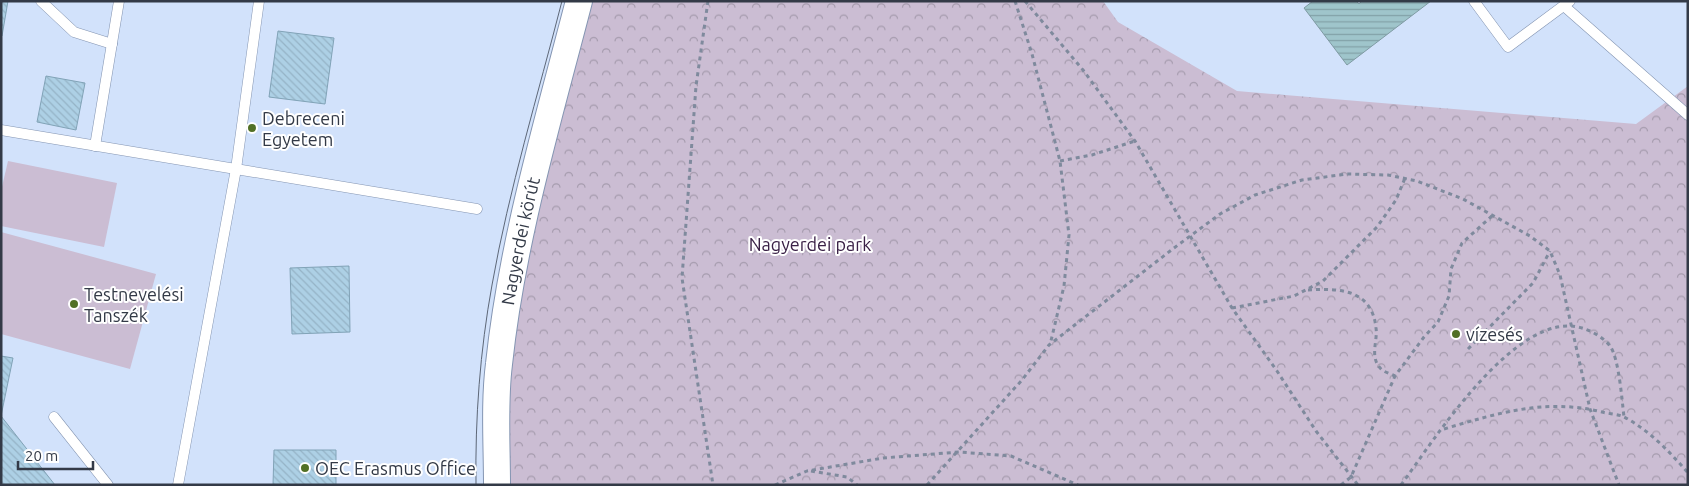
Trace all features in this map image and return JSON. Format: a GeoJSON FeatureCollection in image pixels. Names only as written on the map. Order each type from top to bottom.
{"type":"FeatureCollection","features":[{"type":"Feature","properties":{"kind":"street","name":"Nagyerdei körút"},"geometry":{"type":"LineString","coordinates":[[496,485],[498,366],[508,294],[530,194],[579,1]]}},
{"type":"Feature","properties":{"kind":"lane"},"geometry":{"type":"LineString","coordinates":[[41,1],[74,32],[112,44]]}},
{"type":"Feature","properties":{"kind":"lane"},"geometry":{"type":"LineString","coordinates":[[94,146],[119,1]]}},
{"type":"Feature","properties":{"kind":"lane"},"geometry":{"type":"LineString","coordinates":[[178,485],[236,169],[259,1]]}},
{"type":"Feature","properties":{"kind":"lane"},"geometry":{"type":"LineString","coordinates":[[1474,1],[1508,47],[1567,4],[1688,115]]}},
{"type":"Feature","properties":{"kind":"lane"},"geometry":{"type":"LineString","coordinates":[[1,130],[477,209]]}},
{"type":"Feature","properties":{"kind":"lane"},"geometry":{"type":"LineString","coordinates":[[54,417],[108,485]]}},
{"type":"Feature","properties":{"kind":"path"},"geometry":{"type":"LineString","coordinates":[[708,1],[696,86],[682,278],[713,485]]}},
{"type":"Feature","properties":{"kind":"path"},"geometry":{"type":"LineString","coordinates":[[1015,1],[1032,54],[1060,161],[1069,235],[1064,286],[1049,345]]}},
{"type":"Feature","properties":{"kind":"path"},"geometry":{"type":"LineString","coordinates":[[1025,1],[1083,70],[1135,142],[1232,308],[1277,371],[1316,431],[1358,485]]}},
{"type":"Feature","properties":{"kind":"path"},"geometry":{"type":"LineString","coordinates":[[1060,161],[1092,155],[1135,142]]}},
{"type":"Feature","properties":{"kind":"path"},"geometry":{"type":"LineString","coordinates":[[927,485],[958,452],[1049,345],[1220,214],[1254,195],[1302,180],[1347,174],[1388,175],[1417,181],[1463,199],[1530,236],[1550,251],[1560,275],[1590,409],[1619,485]]}},
{"type":"Feature","properties":{"kind":"path"},"geometry":{"type":"LineString","coordinates":[[1232,308],[1294,296],[1323,281],[1377,227],[1396,200],[1404,178]]}},
{"type":"Feature","properties":{"kind":"path"},"geometry":{"type":"LineString","coordinates":[[1342,485],[1351,477],[1395,376],[1424,337],[1438,322],[1449,296],[1451,269],[1462,243],[1492,215]]}},
{"type":"Feature","properties":{"kind":"path"},"geometry":{"type":"LineString","coordinates":[[1468,349],[1533,284],[1550,251]]}},
{"type":"Feature","properties":{"kind":"path"},"geometry":{"type":"LineString","coordinates":[[1305,290],[1336,289],[1354,294],[1370,307],[1376,328],[1374,356],[1381,369],[1395,376]]}},
{"type":"Feature","properties":{"kind":"path"},"geometry":{"type":"LineString","coordinates":[[1401,485],[1482,377],[1514,350],[1545,329],[1572,325],[1592,331],[1610,347],[1618,376],[1624,417]]}},
{"type":"Feature","properties":{"kind":"path"},"geometry":{"type":"LineString","coordinates":[[1443,429],[1497,413],[1546,405],[1590,409],[1624,417],[1667,449],[1688,473]]}},
{"type":"Feature","properties":{"kind":"path"},"geometry":{"type":"LineString","coordinates":[[775,485],[808,471],[883,458],[958,452],[1011,456],[1078,485]]}},
{"type":"Feature","properties":{"kind":"path"},"geometry":{"type":"LineString","coordinates":[[808,471],[847,477],[857,485]]}},
{"type":"Feature","properties":{"kind":"green space","name":"Nagyerdei park"},"geometry":{"type":"Polygon","coordinates":[[[579,1],[1103,1],[1118,22],[1237,91],[1636,124],[1688,86],[1688,485],[497,485],[498,366],[579,1]]]}},
{"type":"Feature","properties":{"kind":"green space"},"geometry":{"type":"Polygon","coordinates":[[[8,161],[117,183],[104,247],[1,226],[1,191],[8,161]]]}},
{"type":"Feature","properties":{"kind":"green space","name":"Testnevelési Tanszék"},"geometry":{"type":"Polygon","coordinates":[[[1,232],[156,274],[130,369],[1,334],[1,232]]]}},
{"type":"Feature","properties":{"kind":"shaded area"},"geometry":{"type":"Polygon","coordinates":[[[1313,1],[1356,1],[1359,4],[1362,1],[1431,1],[1347,65],[1304,8],[1313,1]]]}},
{"type":"Feature","properties":{"kind":"building"},"geometry":{"type":"Polygon","coordinates":[[[1,1],[8,1],[2,36],[1,36],[1,1]]]}},
{"type":"Feature","properties":{"kind":"building"},"geometry":{"type":"Polygon","coordinates":[[[278,31],[334,38],[325,104],[269,97],[278,31]]]}},
{"type":"Feature","properties":{"kind":"building"},"geometry":{"type":"Polygon","coordinates":[[[46,76],[85,83],[76,130],[37,122],[46,76]]]}},
{"type":"Feature","properties":{"kind":"building"},"geometry":{"type":"Polygon","coordinates":[[[349,266],[350,332],[292,334],[290,268],[349,266]]]}},
{"type":"Feature","properties":{"kind":"building"},"geometry":{"type":"Polygon","coordinates":[[[1,356],[13,358],[1,416],[1,356]]]}},
{"type":"Feature","properties":{"kind":"building"},"geometry":{"type":"Polygon","coordinates":[[[1,416],[55,485],[1,485],[1,416]]]}},
{"type":"Feature","properties":{"kind":"building","name":"OEC Erasmus Office"},"geometry":{"type":"Polygon","coordinates":[[[274,450],[336,450],[336,485],[273,485],[274,450]]]}},
{"type":"Feature","properties":{"kind":"tram line"},"geometry":{"type":"LineString","coordinates":[[476,485],[479,385],[492,285],[515,178],[562,1]]}},
{"type":"Feature","properties":{"kind":"place","name":"Debreceni Egyetem"},"geometry":{"type":"Point","coordinates":[252,128]}},
{"type":"Feature","properties":{"kind":"place","name":"Testnevelési Tanszék"},"geometry":{"type":"Point","coordinates":[74,304]}},
{"type":"Feature","properties":{"kind":"place","name":"vízesés"},"geometry":{"type":"Point","coordinates":[1456,334]}},
{"type":"Feature","properties":{"kind":"place","name":"OEC Erasmus Office"},"geometry":{"type":"Point","coordinates":[305,468]}}]}
